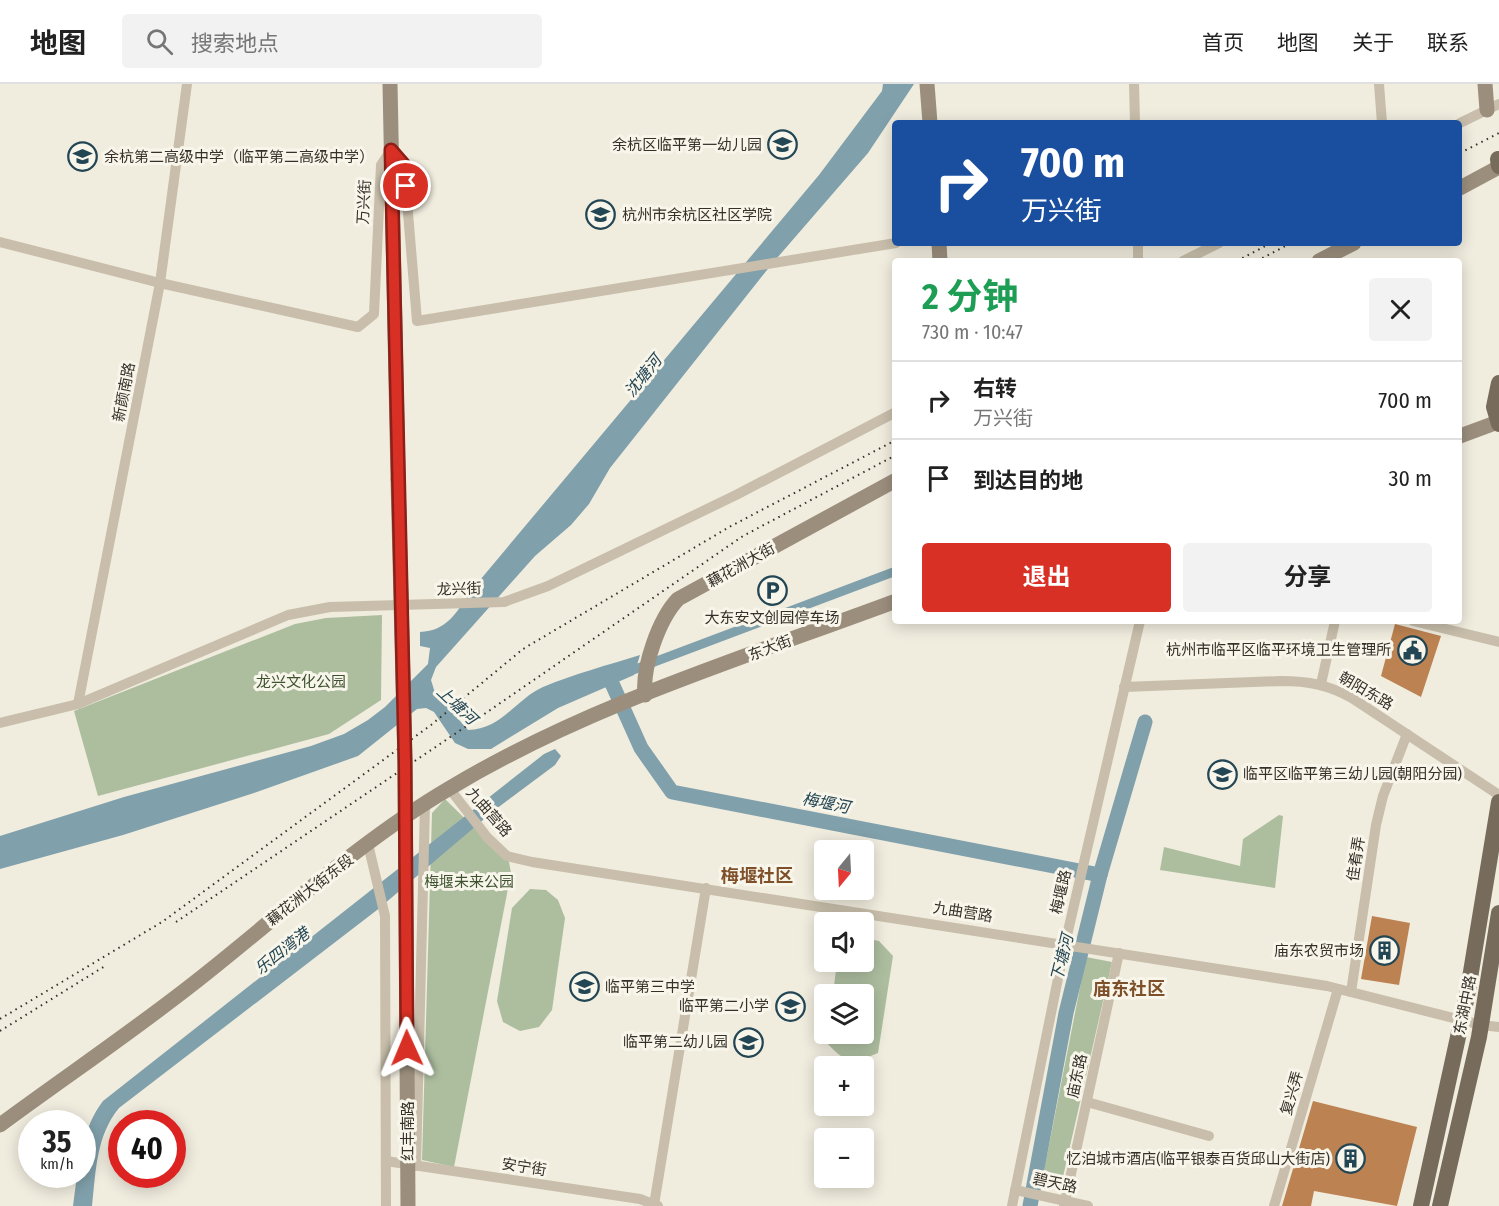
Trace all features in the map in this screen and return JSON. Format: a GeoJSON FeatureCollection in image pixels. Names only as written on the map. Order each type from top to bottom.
{"type":"FeatureCollection","features":[{"type":"Feature","properties":{"kind":"main road"},"geometry":{"type":"LineString","coordinates":[[1498,423],[1494,407],[1499,383]]}},
{"type":"Feature","properties":{"kind":"main road","name":"东湖中路"},"geometry":{"type":"LineString","coordinates":[[1421,1206],[1463,1019],[1499,802]]}},
{"type":"Feature","properties":{"kind":"main road","name":"东湖中路"},"geometry":{"type":"LineString","coordinates":[[1440,1206],[1481,1025],[1499,913]]}},
{"type":"Feature","properties":{"kind":"street","name":"新颜南路"},"geometry":{"type":"LineString","coordinates":[[78,704],[160,283],[187,84]]}},
{"type":"Feature","properties":{"kind":"street","name":"红丰南路"},"geometry":{"type":"LineString","coordinates":[[390,84],[405,762],[408,1206]]}},
{"type":"Feature","properties":{"kind":"street"},"geometry":{"type":"LineString","coordinates":[[927,84],[930,120]]}},
{"type":"Feature","properties":{"kind":"street"},"geometry":{"type":"LineString","coordinates":[[1134,84],[1135,120]]}},
{"type":"Feature","properties":{"kind":"street"},"geometry":{"type":"LineString","coordinates":[[1378,84],[1382,120]]}},
{"type":"Feature","properties":{"kind":"street"},"geometry":{"type":"LineString","coordinates":[[1462,122],[1493,107],[1485,84]]}},
{"type":"Feature","properties":{"kind":"street","name":"万兴街"},"geometry":{"type":"LineString","coordinates":[[0,242],[160,283],[358,327],[374,314],[381,165],[391,150]]}},
{"type":"Feature","properties":{"kind":"street"},"geometry":{"type":"LineString","coordinates":[[391,150],[404,165],[417,321],[892,244]]}},
{"type":"Feature","properties":{"kind":"street"},"geometry":{"type":"LineString","coordinates":[[1462,179],[1499,163]]}},
{"type":"Feature","properties":{"kind":"street"},"geometry":{"type":"LineString","coordinates":[[1462,187],[1499,163]]}},
{"type":"Feature","properties":{"kind":"street"},"geometry":{"type":"LineString","coordinates":[[1189,258],[1213,246]]}},
{"type":"Feature","properties":{"kind":"street"},"geometry":{"type":"LineString","coordinates":[[1316,258],[1345,249]]}},
{"type":"Feature","properties":{"kind":"street"},"geometry":{"type":"LineString","coordinates":[[1326,258],[1345,249]]}},
{"type":"Feature","properties":{"kind":"street","name":"龙兴街"},"geometry":{"type":"LineString","coordinates":[[0,723],[78,704],[288,615],[330,607],[504,602],[568,576],[736,495],[892,414]]}},
{"type":"Feature","properties":{"kind":"street"},"geometry":{"type":"LineString","coordinates":[[1462,435],[1498,423]]}},
{"type":"Feature","properties":{"kind":"street","name":"藕花洲大街"},"geometry":{"type":"LineString","coordinates":[[644,691],[654,645],[667,611],[678,599],[892,482]]}},
{"type":"Feature","properties":{"kind":"street","name":"东大街"},"geometry":{"type":"LineString","coordinates":[[644,691],[892,602]]}},
{"type":"Feature","properties":{"kind":"street","name":"梅堰路"},"geometry":{"type":"LineString","coordinates":[[1012,1206],[1074,902],[1139,624]]}},
{"type":"Feature","properties":{"kind":"street"},"geometry":{"type":"LineString","coordinates":[[1322,684],[1334,624]]}},
{"type":"Feature","properties":{"kind":"street"},"geometry":{"type":"LineString","coordinates":[[1425,624],[1499,642]]}},
{"type":"Feature","properties":{"kind":"street","name":"朝阳东路"},"geometry":{"type":"LineString","coordinates":[[1125,687],[1281,681],[1306,681],[1322,684],[1352,698],[1499,795]]}},
{"type":"Feature","properties":{"kind":"street","name":"藕花洲大街东段"},"geometry":{"type":"LineString","coordinates":[[0,1125],[205,974],[368,844],[449,788],[533,742],[592,717],[644,691]]}},
{"type":"Feature","properties":{"kind":"street","name":"佳肴弄"},"geometry":{"type":"LineString","coordinates":[[1351,992],[1376,825],[1383,796],[1407,734]]}},
{"type":"Feature","properties":{"kind":"street","name":"九曲营路"},"geometry":{"type":"LineString","coordinates":[[449,788],[487,837],[507,856],[532,862],[1117,952],[1338,989],[1481,1025],[1499,1027]]}},
{"type":"Feature","properties":{"kind":"street"},"geometry":{"type":"LineString","coordinates":[[416,1166],[424,805]]}},
{"type":"Feature","properties":{"kind":"street"},"geometry":{"type":"LineString","coordinates":[[368,844],[385,916],[386,1206]]}},
{"type":"Feature","properties":{"kind":"street"},"geometry":{"type":"LineString","coordinates":[[656,1205],[706,888]]}},
{"type":"Feature","properties":{"kind":"street","name":"庙东路"},"geometry":{"type":"LineString","coordinates":[[1063,1202],[1087,1102],[1117,952]]}},
{"type":"Feature","properties":{"kind":"street","name":"复兴弄"},"geometry":{"type":"LineString","coordinates":[[1274,1206],[1338,989]]}},
{"type":"Feature","properties":{"kind":"street"},"geometry":{"type":"LineString","coordinates":[[1087,1102],[1209,1136]]}},
{"type":"Feature","properties":{"kind":"street","name":"安宁街"},"geometry":{"type":"LineString","coordinates":[[386,1161],[640,1199],[656,1205]]}},
{"type":"Feature","properties":{"kind":"street","name":"碧天路"},"geometry":{"type":"LineString","coordinates":[[1015,1190],[1088,1206]]}},
{"type":"Feature","properties":{"kind":"green space","name":"龙兴文化公园"},"geometry":{"type":"Polygon","coordinates":[[[382,615],[381,700],[329,734],[98,796],[74,711],[295,624],[326,618],[382,615]]]}},
{"type":"Feature","properties":{"kind":"green space","name":"梅堰未来公园"},"geometry":{"type":"Polygon","coordinates":[[[445,799],[509,862],[511,873],[454,1167],[422,1160],[432,813],[445,799]]]}},
{"type":"Feature","properties":{"kind":"green space"},"geometry":{"type":"Polygon","coordinates":[[[1279,815],[1283,816],[1275,888],[1160,870],[1164,847],[1240,866],[1243,839],[1279,815]]]}},
{"type":"Feature","properties":{"kind":"green space"},"geometry":{"type":"Polygon","coordinates":[[[530,889],[546,890],[558,900],[565,918],[552,1010],[539,1027],[520,1031],[503,1022],[497,1001],[512,908],[530,889]]]}},
{"type":"Feature","properties":{"kind":"green space"},"geometry":{"type":"Polygon","coordinates":[[[874,940],[879,941],[893,956],[878,1053],[870,1056],[841,1056],[828,1044],[874,1044],[874,984],[834,984],[836,972],[874,972],[874,940]]]}},
{"type":"Feature","properties":{"kind":"green space"},"geometry":{"type":"Polygon","coordinates":[[[1086,957],[1112,962],[1060,1190],[1041,1186],[1086,957]]]}},
{"type":"Feature","properties":{"kind":"water"},"geometry":{"type":"Polygon","coordinates":[[[883,84],[914,84],[868,153],[771,265],[610,468],[589,504],[571,525],[535,556],[436,667],[431,680],[435,693],[468,730],[480,729],[499,720],[533,692],[543,687],[640,655],[634,675],[558,708],[491,749],[468,749],[455,743],[434,712],[426,708],[417,709],[358,756],[254,793],[123,835],[0,869],[0,836],[124,797],[311,746],[344,734],[385,707],[428,664],[430,648],[420,646],[420,632],[437,628],[456,613],[470,592],[819,175],[882,91],[883,84]]]}},
{"type":"Feature","properties":{"kind":"water"},"geometry":{"type":"Polygon","coordinates":[[[555,749],[561,756],[555,765],[496,809],[377,910],[118,1110],[108,1110],[108,1126],[101,1142],[96,1167],[96,1112],[103,1101],[544,754],[555,749]]]}},
{"type":"Feature","properties":{"kind":"water"},"geometry":{"type":"Polygon","coordinates":[[[75,1188],[94,1188],[92,1206],[73,1206],[75,1188]]]}},
{"type":"Feature","properties":{"kind":"building","name":"杭州市临平区临平环境卫生管理所"},"geometry":{"type":"Polygon","coordinates":[[[1395,624],[1441,636],[1421,697],[1381,676],[1395,624]]]}},
{"type":"Feature","properties":{"kind":"building","name":"庙东农贸市场"},"geometry":{"type":"Polygon","coordinates":[[[1372,916],[1410,923],[1399,985],[1361,979],[1372,916]]]}},
{"type":"Feature","properties":{"kind":"building","name":"忆泊城市酒店(临平银泰百货邱山大街店)"},"geometry":{"type":"Polygon","coordinates":[[[1313,1101],[1417,1127],[1397,1206],[1314,1191],[1311,1206],[1282,1206],[1313,1101]]]}},
{"type":"Feature","properties":{"kind":"waterway","name":"上塘河"},"geometry":{"type":"LineString","coordinates":[[625,673],[892,573]]}},
{"type":"Feature","properties":{"kind":"waterway","name":"梅堰河"},"geometry":{"type":"LineString","coordinates":[[610,679],[641,748],[672,792],[1100,875]]}},
{"type":"Feature","properties":{"kind":"waterway","name":"下塘河"},"geometry":{"type":"LineString","coordinates":[[1030,1206],[1066,1013],[1100,875],[1145,722]]}},
{"type":"Feature","properties":{"kind":"railway"},"geometry":{"type":"LineString","coordinates":[[1462,152],[1499,133]]}},
{"type":"Feature","properties":{"kind":"railway"},"geometry":{"type":"LineString","coordinates":[[1243,258],[1265,246]]}},
{"type":"Feature","properties":{"kind":"railway"},"geometry":{"type":"LineString","coordinates":[[1263,258],[1285,246]]}},
{"type":"Feature","properties":{"kind":"railway"},"geometry":{"type":"LineString","coordinates":[[0,1019],[162,922],[431,725],[523,649],[731,526],[892,442]]}},
{"type":"Feature","properties":{"kind":"railway"},"geometry":{"type":"LineString","coordinates":[[176,922],[743,536],[892,457]]}},
{"type":"Feature","properties":{"kind":"railway"},"geometry":{"type":"LineString","coordinates":[[0,1031],[105,966]]}},
{"type":"Feature","properties":{"kind":"place","name":"余杭区临平第一幼儿园"},"geometry":{"type":"Point","coordinates":[783,145]}},
{"type":"Feature","properties":{"kind":"place","name":"余杭第二高级中学（临平第二高级中学）"},"geometry":{"type":"Point","coordinates":[83,157]}},
{"type":"Feature","properties":{"kind":"place","name":"杭州市余杭区社区学院"},"geometry":{"type":"Point","coordinates":[601,215]}},
{"type":"Feature","properties":{"kind":"place","name":"大东安文创园停车场"},"geometry":{"type":"Point","coordinates":[772,591]}},
{"type":"Feature","properties":{"kind":"place","name":"杭州市临平区临平环境卫生管理所"},"geometry":{"type":"Point","coordinates":[1412,650]}},
{"type":"Feature","properties":{"kind":"place","name":"临平区临平第三幼儿园(朝阳分园)"},"geometry":{"type":"Point","coordinates":[1222,774]}},
{"type":"Feature","properties":{"kind":"place","name":"庙东农贸市场"},"geometry":{"type":"Point","coordinates":[1385,951]}},
{"type":"Feature","properties":{"kind":"place","name":"临平第三中学"},"geometry":{"type":"Point","coordinates":[584,987]}},
{"type":"Feature","properties":{"kind":"place","name":"临平第二小学"},"geometry":{"type":"Point","coordinates":[790,1006]}},
{"type":"Feature","properties":{"kind":"place","name":"临平第二幼儿园"},"geometry":{"type":"Point","coordinates":[749,1042]}},
{"type":"Feature","properties":{"kind":"place","name":"忆泊城市酒店(临平银泰百货邱山大街店)"},"geometry":{"type":"Point","coordinates":[1351,1159]}},
{"type":"Feature","properties":{"kind":"district","name":"梅堰社区"},"geometry":{"type":"Point","coordinates":[757,876]}},
{"type":"Feature","properties":{"kind":"district","name":"庙东社区"},"geometry":{"type":"Point","coordinates":[1129,989]}},
{"type":"Feature","properties":{"kind":"route"},"geometry":{"type":"LineString","coordinates":[[406,186],[404,165],[391,150],[393,322],[405,762],[407,1048]]}},
{"type":"Feature","properties":{"kind":"water label","name":"沈塘河"},"geometry":{"type":"Point","coordinates":[643,376]}},
{"type":"Feature","properties":{"kind":"water label","name":"乐四湾港"},"geometry":{"type":"Point","coordinates":[282,951]}}]}
